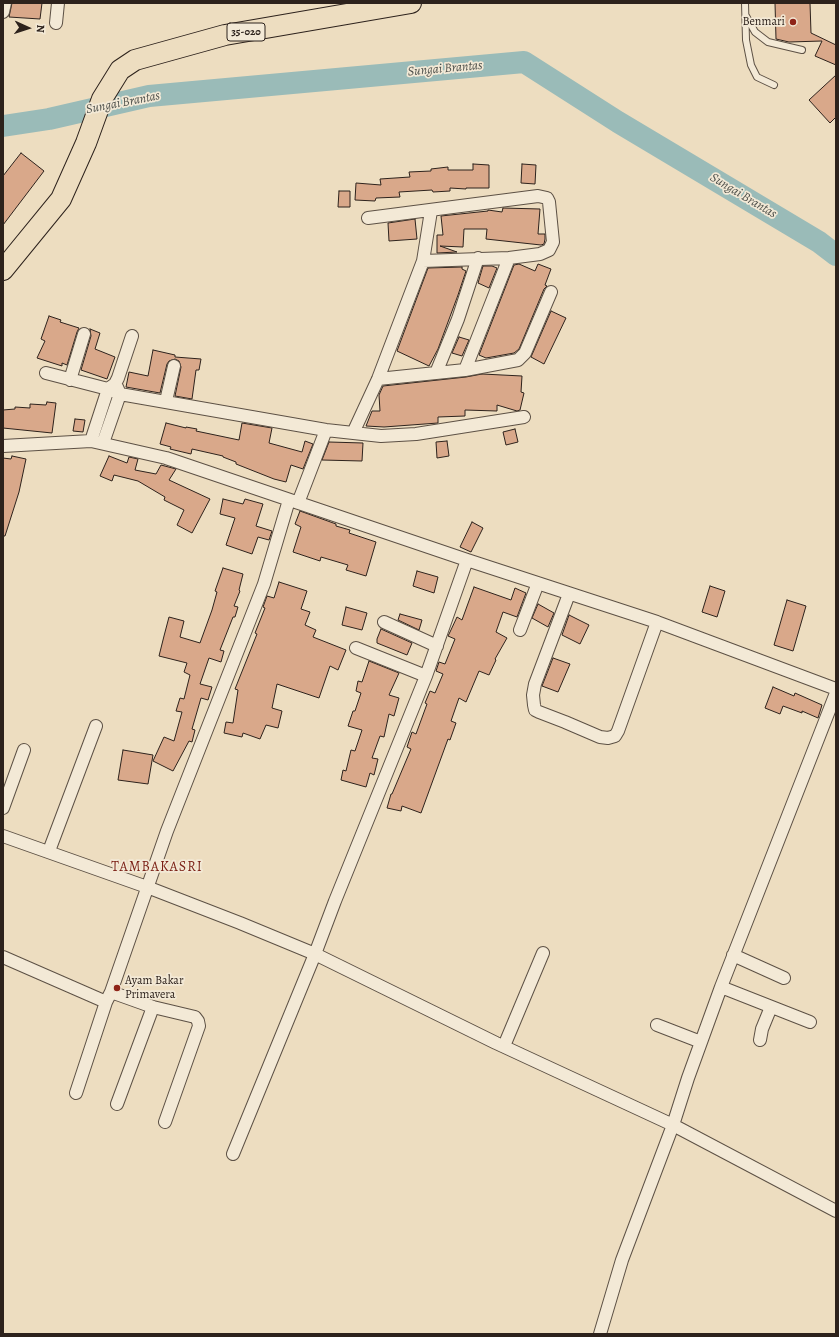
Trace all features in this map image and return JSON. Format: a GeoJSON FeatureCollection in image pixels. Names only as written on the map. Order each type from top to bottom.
{"type":"FeatureCollection","features":[{"type":"Feature","properties":{"kind":"main road","name":"35-020"},"geometry":{"type":"LineString","coordinates":[[3,270],[61,199],[86,143],[102,99],[120,70],[135,60],[225,36],[411,3]]}},
{"type":"Feature","properties":{"kind":"street"},"geometry":{"type":"LineString","coordinates":[[3,12],[5,3]]}},
{"type":"Feature","properties":{"kind":"street"},"geometry":{"type":"LineString","coordinates":[[56,23],[58,3]]}},
{"type":"Feature","properties":{"kind":"street"},"geometry":{"type":"LineString","coordinates":[[368,218],[538,196],[547,198],[549,202],[553,242],[549,250],[540,254],[509,258],[423,261]]}},
{"type":"Feature","properties":{"kind":"street"},"geometry":{"type":"LineString","coordinates":[[353,433],[378,379],[423,261],[431,211]]}},
{"type":"Feature","properties":{"kind":"street"},"geometry":{"type":"LineString","coordinates":[[436,373],[458,319],[478,258]]}},
{"type":"Feature","properties":{"kind":"street"},"geometry":{"type":"LineString","coordinates":[[465,370],[509,258]]}},
{"type":"Feature","properties":{"kind":"street"},"geometry":{"type":"LineString","coordinates":[[378,379],[465,370],[518,360],[525,353],[551,292]]}},
{"type":"Feature","properties":{"kind":"street"},"geometry":{"type":"LineString","coordinates":[[70,380],[84,334]]}},
{"type":"Feature","properties":{"kind":"street"},"geometry":{"type":"LineString","coordinates":[[97,442],[132,336]]}},
{"type":"Feature","properties":{"kind":"street"},"geometry":{"type":"LineString","coordinates":[[166,402],[174,366]]}},
{"type":"Feature","properties":{"kind":"street"},"geometry":{"type":"LineString","coordinates":[[46,373],[166,402],[326,430],[381,436],[416,434],[524,417]]}},
{"type":"Feature","properties":{"kind":"street"},"geometry":{"type":"LineString","coordinates":[[76,1093],[168,831],[264,584],[294,502],[326,430]]}},
{"type":"Feature","properties":{"kind":"street"},"geometry":{"type":"LineString","coordinates":[[3,446],[97,442],[166,458],[467,560],[657,622],[836,689]]}},
{"type":"Feature","properties":{"kind":"street"},"geometry":{"type":"LineString","coordinates":[[233,1154],[426,676],[467,560]]}},
{"type":"Feature","properties":{"kind":"street"},"geometry":{"type":"LineString","coordinates":[[520,630],[538,583]]}},
{"type":"Feature","properties":{"kind":"street"},"geometry":{"type":"LineString","coordinates":[[570,594],[536,684],[533,695],[535,710],[600,737],[608,738],[615,736],[618,731],[657,622]]}},
{"type":"Feature","properties":{"kind":"street"},"geometry":{"type":"LineString","coordinates":[[384,622],[437,646]]}},
{"type":"Feature","properties":{"kind":"street"},"geometry":{"type":"LineString","coordinates":[[356,648],[426,676]]}},
{"type":"Feature","properties":{"kind":"street"},"geometry":{"type":"LineString","coordinates":[[600,1334],[622,1260],[673,1125],[721,987],[836,693]]}},
{"type":"Feature","properties":{"kind":"street"},"geometry":{"type":"LineString","coordinates":[[49,851],[96,726]]}},
{"type":"Feature","properties":{"kind":"street"},"geometry":{"type":"LineString","coordinates":[[3,808],[24,750]]}},
{"type":"Feature","properties":{"kind":"street"},"geometry":{"type":"LineString","coordinates":[[3,836],[49,851],[240,923],[315,954],[504,1046],[673,1125],[836,1211]]}},
{"type":"Feature","properties":{"kind":"street"},"geometry":{"type":"LineString","coordinates":[[504,1046],[543,953]]}},
{"type":"Feature","properties":{"kind":"street"},"geometry":{"type":"LineString","coordinates":[[733,955],[784,978]]}},
{"type":"Feature","properties":{"kind":"street"},"geometry":{"type":"LineString","coordinates":[[3,958],[109,997],[195,1017],[199,1026],[165,1122]]}},
{"type":"Feature","properties":{"kind":"street"},"geometry":{"type":"LineString","coordinates":[[721,987],[810,1022]]}},
{"type":"Feature","properties":{"kind":"street"},"geometry":{"type":"LineString","coordinates":[[117,1104],[152,1007]]}},
{"type":"Feature","properties":{"kind":"street"},"geometry":{"type":"LineString","coordinates":[[760,1040],[762,1029],[771,1007]]}},
{"type":"Feature","properties":{"kind":"street"},"geometry":{"type":"LineString","coordinates":[[657,1025],[702,1042]]}},
{"type":"Feature","properties":{"kind":"lane"},"geometry":{"type":"LineString","coordinates":[[745,3],[746,40],[751,65],[757,77],[774,85]]}},
{"type":"Feature","properties":{"kind":"lane"},"geometry":{"type":"LineString","coordinates":[[746,15],[755,32],[768,42],[802,50]]}},
{"type":"Feature","properties":{"kind":"building"},"geometry":{"type":"Polygon","coordinates":[[[12,3],[42,3],[40,19],[9,17],[12,3]]]}},
{"type":"Feature","properties":{"kind":"building","name":"Benmari"},"geometry":{"type":"Polygon","coordinates":[[[775,3],[810,3],[811,33],[836,45],[836,65],[815,56],[822,41],[789,42],[776,39],[775,3]]]}},
{"type":"Feature","properties":{"kind":"building"},"geometry":{"type":"Polygon","coordinates":[[[836,75],[836,117],[830,123],[809,100],[836,75]]]}},
{"type":"Feature","properties":{"kind":"building"},"geometry":{"type":"Polygon","coordinates":[[[21,153],[44,171],[3,225],[3,176],[21,153]]]}},
{"type":"Feature","properties":{"kind":"building"},"geometry":{"type":"Polygon","coordinates":[[[473,164],[489,165],[489,188],[450,188],[450,191],[433,192],[432,190],[399,192],[400,197],[376,198],[375,201],[355,200],[356,183],[381,185],[380,179],[410,177],[409,172],[431,171],[431,169],[448,167],[448,170],[473,170],[473,164]]]}},
{"type":"Feature","properties":{"kind":"building"},"geometry":{"type":"Polygon","coordinates":[[[522,164],[536,165],[535,184],[521,183],[522,164]]]}},
{"type":"Feature","properties":{"kind":"building"},"geometry":{"type":"Polygon","coordinates":[[[339,191],[350,191],[350,207],[338,207],[339,191]]]}},
{"type":"Feature","properties":{"kind":"building"},"geometry":{"type":"Polygon","coordinates":[[[503,208],[540,209],[538,234],[545,234],[544,244],[541,245],[486,239],[487,229],[464,229],[463,247],[440,246],[457,252],[437,253],[437,235],[443,235],[441,216],[488,210],[502,212],[503,208]]]}},
{"type":"Feature","properties":{"kind":"building"},"geometry":{"type":"Polygon","coordinates":[[[415,219],[417,239],[389,241],[388,223],[415,219]]]}},
{"type":"Feature","properties":{"kind":"building"},"geometry":{"type":"Polygon","coordinates":[[[519,264],[535,271],[538,264],[551,269],[545,285],[547,286],[544,289],[519,349],[514,353],[486,358],[479,355],[514,265],[519,264]]]}},
{"type":"Feature","properties":{"kind":"building"},"geometry":{"type":"Polygon","coordinates":[[[483,266],[492,266],[497,268],[489,288],[478,283],[483,266]]]}},
{"type":"Feature","properties":{"kind":"building"},"geometry":{"type":"Polygon","coordinates":[[[462,267],[462,269],[466,271],[458,295],[438,349],[429,366],[397,351],[428,268],[462,267]]]}},
{"type":"Feature","properties":{"kind":"building"},"geometry":{"type":"Polygon","coordinates":[[[551,311],[566,318],[544,364],[531,357],[551,311]]]}},
{"type":"Feature","properties":{"kind":"building"},"geometry":{"type":"Polygon","coordinates":[[[49,316],[61,320],[60,322],[79,328],[67,365],[62,363],[62,366],[37,358],[45,341],[41,339],[49,316]]]}},
{"type":"Feature","properties":{"kind":"building"},"geometry":{"type":"Polygon","coordinates":[[[90,329],[100,333],[95,349],[115,357],[107,379],[81,370],[91,336],[90,329]]]}},
{"type":"Feature","properties":{"kind":"building"},"geometry":{"type":"Polygon","coordinates":[[[459,337],[469,340],[462,356],[452,353],[459,337]]]}},
{"type":"Feature","properties":{"kind":"building"},"geometry":{"type":"Polygon","coordinates":[[[153,350],[175,355],[175,357],[201,359],[199,370],[196,370],[192,399],[175,396],[181,367],[179,361],[175,359],[169,361],[167,364],[160,393],[126,387],[129,372],[148,376],[153,350]]]}},
{"type":"Feature","properties":{"kind":"building"},"geometry":{"type":"Polygon","coordinates":[[[482,374],[522,376],[521,392],[524,393],[520,410],[517,411],[497,405],[497,411],[465,410],[465,416],[438,417],[438,423],[384,427],[366,426],[372,411],[380,411],[379,395],[383,386],[482,374]]]}},
{"type":"Feature","properties":{"kind":"building"},"geometry":{"type":"Polygon","coordinates":[[[47,402],[56,403],[52,433],[3,428],[3,410],[15,409],[15,407],[30,408],[30,404],[46,405],[47,402]]]}},
{"type":"Feature","properties":{"kind":"building"},"geometry":{"type":"Polygon","coordinates":[[[75,419],[85,420],[83,432],[73,431],[75,419]]]}},
{"type":"Feature","properties":{"kind":"building"},"geometry":{"type":"Polygon","coordinates":[[[166,423],[239,440],[242,423],[272,428],[269,443],[302,452],[305,441],[313,444],[303,469],[291,465],[286,482],[274,479],[236,464],[236,462],[223,456],[192,449],[191,454],[170,449],[171,447],[160,444],[166,423]]]}},
{"type":"Feature","properties":{"kind":"building"},"geometry":{"type":"Polygon","coordinates":[[[515,429],[518,442],[506,445],[503,432],[515,429]]]}},
{"type":"Feature","properties":{"kind":"building"},"geometry":{"type":"Polygon","coordinates":[[[447,441],[449,456],[437,458],[436,442],[447,441]]]}},
{"type":"Feature","properties":{"kind":"building"},"geometry":{"type":"Polygon","coordinates":[[[329,442],[363,443],[362,461],[322,460],[329,442]]]}},
{"type":"Feature","properties":{"kind":"building"},"geometry":{"type":"Polygon","coordinates":[[[12,456],[26,459],[19,492],[5,536],[3,536],[3,458],[11,459],[12,456]]]}},
{"type":"Feature","properties":{"kind":"building"},"geometry":{"type":"Polygon","coordinates":[[[109,456],[127,463],[129,457],[138,459],[135,470],[156,474],[161,465],[176,469],[169,480],[210,499],[192,533],[177,525],[184,510],[164,500],[165,497],[138,481],[114,475],[112,481],[100,476],[109,456]]]}},
{"type":"Feature","properties":{"kind":"building"},"geometry":{"type":"Polygon","coordinates":[[[223,499],[243,504],[245,499],[263,504],[256,526],[272,531],[269,540],[258,537],[252,554],[226,545],[235,518],[220,514],[223,499]]]}},
{"type":"Feature","properties":{"kind":"building"},"geometry":{"type":"Polygon","coordinates":[[[300,511],[336,524],[336,526],[350,530],[349,533],[376,542],[366,576],[346,570],[348,565],[321,557],[320,561],[293,552],[301,527],[295,524],[300,511]]]}},
{"type":"Feature","properties":{"kind":"building"},"geometry":{"type":"Polygon","coordinates":[[[472,522],[483,528],[471,552],[460,547],[472,522]]]}},
{"type":"Feature","properties":{"kind":"building"},"geometry":{"type":"Polygon","coordinates":[[[223,568],[243,574],[240,591],[234,606],[238,607],[220,650],[224,651],[221,662],[209,658],[200,684],[212,687],[208,700],[201,698],[192,729],[195,730],[192,742],[189,741],[173,771],[153,761],[164,737],[174,741],[182,712],[176,711],[180,698],[184,699],[190,675],[184,672],[187,663],[159,656],[169,617],[184,621],[180,637],[200,643],[212,610],[217,592],[215,591],[223,568]]]}},
{"type":"Feature","properties":{"kind":"building"},"geometry":{"type":"Polygon","coordinates":[[[417,571],[438,577],[434,593],[413,586],[417,571]]]}},
{"type":"Feature","properties":{"kind":"building"},"geometry":{"type":"Polygon","coordinates":[[[279,582],[307,591],[301,609],[310,612],[305,625],[316,630],[313,637],[346,650],[338,670],[330,666],[319,698],[277,684],[272,708],[282,711],[278,728],[266,725],[260,739],[243,733],[242,737],[224,733],[226,722],[233,723],[238,690],[235,689],[257,634],[255,633],[265,608],[263,607],[267,596],[274,598],[279,582]]]}},
{"type":"Feature","properties":{"kind":"building"},"geometry":{"type":"Polygon","coordinates":[[[710,586],[725,591],[717,617],[702,612],[710,586]]]}},
{"type":"Feature","properties":{"kind":"building"},"geometry":{"type":"Polygon","coordinates":[[[474,587],[511,600],[515,588],[526,593],[517,617],[503,612],[496,632],[507,638],[495,659],[496,660],[489,675],[479,671],[466,702],[459,698],[451,721],[456,723],[450,740],[448,739],[421,813],[402,806],[401,811],[387,808],[391,794],[411,749],[407,747],[412,732],[416,734],[430,691],[435,693],[443,674],[436,671],[439,662],[445,664],[455,639],[448,636],[457,617],[462,620],[474,587]]]}},
{"type":"Feature","properties":{"kind":"building"},"geometry":{"type":"Polygon","coordinates":[[[787,600],[806,606],[793,651],[774,645],[787,600]]]}},
{"type":"Feature","properties":{"kind":"building"},"geometry":{"type":"Polygon","coordinates":[[[538,604],[554,613],[548,627],[532,618],[538,604]]]}},
{"type":"Feature","properties":{"kind":"building"},"geometry":{"type":"Polygon","coordinates":[[[346,607],[367,613],[362,630],[342,625],[346,607]]]}},
{"type":"Feature","properties":{"kind":"building"},"geometry":{"type":"Polygon","coordinates":[[[400,614],[422,620],[419,630],[398,620],[400,614]]]}},
{"type":"Feature","properties":{"kind":"building"},"geometry":{"type":"Polygon","coordinates":[[[569,615],[589,625],[580,644],[562,635],[569,615]]]}},
{"type":"Feature","properties":{"kind":"building"},"geometry":{"type":"Polygon","coordinates":[[[381,629],[412,643],[407,655],[377,643],[381,629]]]}},
{"type":"Feature","properties":{"kind":"building"},"geometry":{"type":"Polygon","coordinates":[[[553,658],[570,664],[558,692],[542,686],[553,658]]]}},
{"type":"Feature","properties":{"kind":"building"},"geometry":{"type":"Polygon","coordinates":[[[369,661],[399,673],[389,695],[399,698],[394,716],[389,714],[384,737],[380,736],[372,758],[378,759],[374,775],[370,773],[366,787],[341,780],[343,770],[346,771],[351,750],[355,751],[362,730],[348,726],[361,693],[356,691],[358,681],[362,682],[369,661]]]}},
{"type":"Feature","properties":{"kind":"building"},"geometry":{"type":"Polygon","coordinates":[[[773,687],[794,696],[795,693],[822,705],[818,718],[802,711],[802,713],[783,706],[780,714],[765,708],[773,687]]]}},
{"type":"Feature","properties":{"kind":"building"},"geometry":{"type":"Polygon","coordinates":[[[123,750],[153,755],[148,784],[118,780],[123,750]]]}},
{"type":"Feature","properties":{"kind":"waterway","name":"Sungai Brantas"},"geometry":{"type":"LineString","coordinates":[[3,126],[49,119],[149,96],[524,62],[618,122],[819,242],[836,255]]}},
{"type":"Feature","properties":{"kind":"place","name":"Benmari"},"geometry":{"type":"Point","coordinates":[793,22]}},
{"type":"Feature","properties":{"kind":"place","name":"Ayam Bakar Primavera"},"geometry":{"type":"Point","coordinates":[117,988]}},
{"type":"Feature","properties":{"kind":"district","name":"TAMBAKASRI"},"geometry":{"type":"Point","coordinates":[157,868]}}]}
